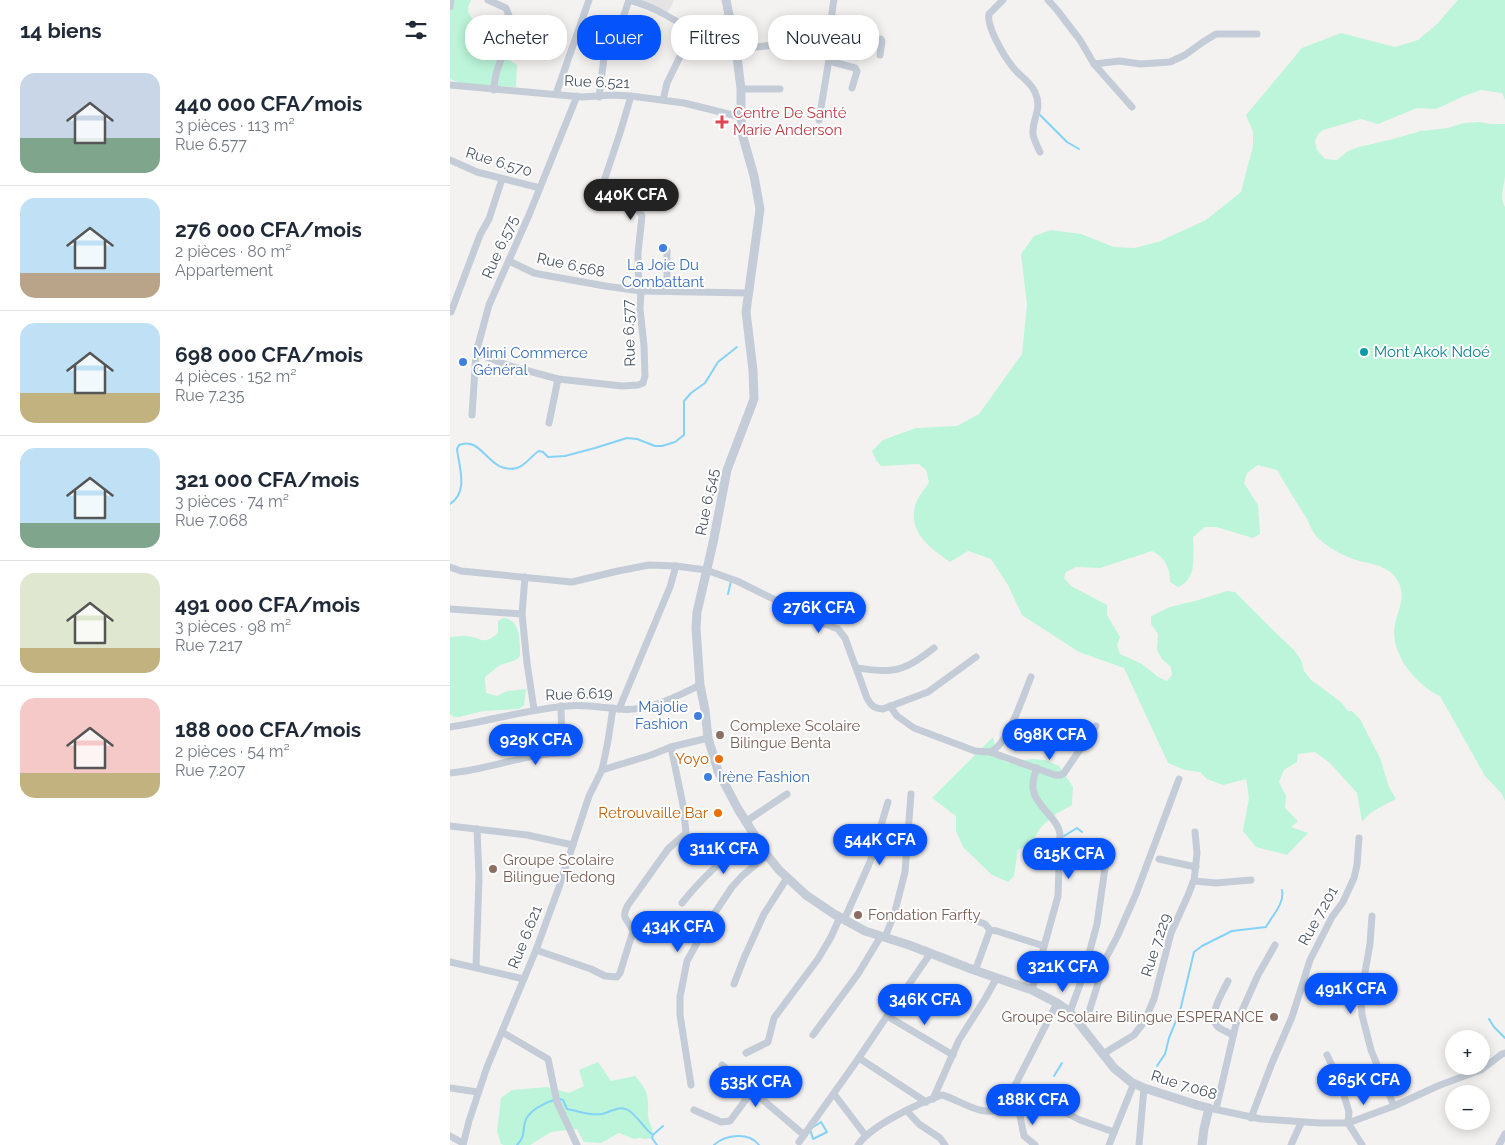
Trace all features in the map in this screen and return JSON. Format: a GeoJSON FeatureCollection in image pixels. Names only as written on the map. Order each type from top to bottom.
{"type":"FeatureCollection","features":[{"type":"Feature","properties":{"kind":"street"},"geometry":{"type":"LineString","coordinates":[[450,7],[451,0]]}},
{"type":"Feature","properties":{"kind":"street"},"geometry":{"type":"LineString","coordinates":[[488,0],[506,8],[515,26],[497,69],[494,90]]}},
{"type":"Feature","properties":{"kind":"street"},"geometry":{"type":"LineString","coordinates":[[556,94],[589,0]]}},
{"type":"Feature","properties":{"kind":"street"},"geometry":{"type":"LineString","coordinates":[[599,97],[607,48],[624,15],[629,0],[650,7],[671,19]]}},
{"type":"Feature","properties":{"kind":"street","name":"Rue 6.545"},"geometry":{"type":"LineString","coordinates":[[726,0],[730,15]]}},
{"type":"Feature","properties":{"kind":"street"},"geometry":{"type":"LineString","coordinates":[[832,15],[834,0]]}},
{"type":"Feature","properties":{"kind":"street"},"geometry":{"type":"LineString","coordinates":[[1002,0],[989,14],[990,26],[1012,66],[1036,93],[1039,109],[1033,132],[1034,141],[1040,152]]}},
{"type":"Feature","properties":{"kind":"street"},"geometry":{"type":"LineString","coordinates":[[1048,0],[1080,40],[1094,64],[1132,107]]}},
{"type":"Feature","properties":{"kind":"street"},"geometry":{"type":"LineString","coordinates":[[1094,64],[1120,61],[1140,64],[1170,62],[1185,55],[1216,34],[1257,34]]}},
{"type":"Feature","properties":{"kind":"street"},"geometry":{"type":"LineString","coordinates":[[879,39],[882,41],[880,55]]}},
{"type":"Feature","properties":{"kind":"street"},"geometry":{"type":"LineString","coordinates":[[662,100],[667,83],[678,60]]}},
{"type":"Feature","properties":{"kind":"street","name":"Rue 6.545"},"geometry":{"type":"LineString","coordinates":[[737,60],[743,136],[752,168],[760,209],[746,312],[753,370],[754,399],[727,470],[697,612],[696,629],[700,684],[708,738],[718,771],[738,809],[778,870],[806,895],[842,919],[865,931],[883,936]]}},
{"type":"Feature","properties":{"kind":"street"},"geometry":{"type":"LineString","coordinates":[[818,120],[829,62],[855,68],[857,71],[852,88]]}},
{"type":"Feature","properties":{"kind":"street","name":"Rue 6.521"},"geometry":{"type":"LineString","coordinates":[[450,85],[577,96],[631,96],[692,105],[741,117]]}},
{"type":"Feature","properties":{"kind":"street"},"geometry":{"type":"LineString","coordinates":[[741,89],[780,89]]}},
{"type":"Feature","properties":{"kind":"street","name":"Rue 6.575"},"geometry":{"type":"LineString","coordinates":[[472,415],[476,353],[489,305],[540,188],[577,96]]}},
{"type":"Feature","properties":{"kind":"street","name":"Rue 6.577"},"geometry":{"type":"LineString","coordinates":[[558,379],[622,386],[643,383],[644,346],[638,272],[642,216],[635,204],[608,194],[602,187],[631,96]]}},
{"type":"Feature","properties":{"kind":"street","name":"Rue 6.570"},"geometry":{"type":"LineString","coordinates":[[450,160],[477,172],[540,188]]}},
{"type":"Feature","properties":{"kind":"street"},"geometry":{"type":"LineString","coordinates":[[451,312],[480,235],[489,219],[502,179]]}},
{"type":"Feature","properties":{"kind":"street"},"geometry":{"type":"LineString","coordinates":[[667,251],[667,291]]}},
{"type":"Feature","properties":{"kind":"street","name":"Rue 6.568"},"geometry":{"type":"LineString","coordinates":[[509,261],[544,276],[641,291],[748,293]]}},
{"type":"Feature","properties":{"kind":"street"},"geometry":{"type":"LineString","coordinates":[[476,353],[507,365],[558,379],[549,423]]}},
{"type":"Feature","properties":{"kind":"street"},"geometry":{"type":"LineString","coordinates":[[450,567],[461,570],[572,582],[649,565],[706,570],[737,581],[838,629],[845,638],[870,704],[877,708],[883,709],[928,692],[976,657]]}},
{"type":"Feature","properties":{"kind":"street","name":"Rue 6.619"},"geometry":{"type":"LineString","coordinates":[[450,727],[561,706],[586,705],[616,708],[670,587],[676,566]]}},
{"type":"Feature","properties":{"kind":"street"},"geometry":{"type":"LineString","coordinates":[[525,577],[522,614],[534,710]]}},
{"type":"Feature","properties":{"kind":"street"},"geometry":{"type":"LineString","coordinates":[[450,609],[522,614]]}},
{"type":"Feature","properties":{"kind":"street"},"geometry":{"type":"LineString","coordinates":[[857,668],[895,670],[915,661],[934,648]]}},
{"type":"Feature","properties":{"kind":"street"},"geometry":{"type":"LineString","coordinates":[[990,752],[998,747],[1007,734],[1031,678]]}},
{"type":"Feature","properties":{"kind":"street"},"geometry":{"type":"LineString","coordinates":[[616,708],[627,710],[644,708],[664,702],[700,684]]}},
{"type":"Feature","properties":{"kind":"street"},"geometry":{"type":"LineString","coordinates":[[450,773],[534,755],[558,754],[562,749],[561,706]]}},
{"type":"Feature","properties":{"kind":"street"},"geometry":{"type":"LineString","coordinates":[[890,706],[897,716],[914,728],[975,751],[990,752],[1055,775],[1063,774],[1096,726]]}},
{"type":"Feature","properties":{"kind":"street","name":"Rue 6.621"},"geometry":{"type":"LineString","coordinates":[[463,1144],[487,1067],[536,950],[589,796],[602,770],[616,708]]}},
{"type":"Feature","properties":{"kind":"street"},"geometry":{"type":"LineString","coordinates":[[602,770],[670,747],[708,738]]}},
{"type":"Feature","properties":{"kind":"street"},"geometry":{"type":"LineString","coordinates":[[536,950],[609,978],[617,977],[620,973],[633,931],[624,916],[624,912],[668,849],[686,832],[683,805],[670,747]]}},
{"type":"Feature","properties":{"kind":"street"},"geometry":{"type":"LineString","coordinates":[[1032,990],[1058,896],[1060,834],[1059,827],[1040,805],[1033,791],[1032,780],[1038,768]]}},
{"type":"Feature","properties":{"kind":"street"},"geometry":{"type":"LineString","coordinates":[[1079,1023],[1083,1022],[1088,1015],[1106,958],[1136,894],[1180,779]]}},
{"type":"Feature","properties":{"kind":"street"},"geometry":{"type":"LineString","coordinates":[[745,822],[787,794]]}},
{"type":"Feature","properties":{"kind":"street"},"geometry":{"type":"LineString","coordinates":[[813,1035],[858,974],[894,916],[904,872],[911,794]]}},
{"type":"Feature","properties":{"kind":"street"},"geometry":{"type":"LineString","coordinates":[[746,1053],[768,1042],[774,1018],[818,959],[842,919],[870,862],[888,802]]}},
{"type":"Feature","properties":{"kind":"street"},"geometry":{"type":"LineString","coordinates":[[450,826],[527,836],[573,846]]}},
{"type":"Feature","properties":{"kind":"street"},"geometry":{"type":"LineString","coordinates":[[476,967],[479,878],[477,830]]}},
{"type":"Feature","properties":{"kind":"street","name":"Rue 7.229"},"geometry":{"type":"LineString","coordinates":[[1103,1054],[1134,1035],[1144,1022],[1154,998],[1171,932],[1194,881],[1197,853],[1195,832]]}},
{"type":"Feature","properties":{"kind":"street","name":"Rue 7.201"},"geometry":{"type":"LineString","coordinates":[[1251,1118],[1272,1062],[1292,1017],[1310,960],[1332,917],[1343,902],[1354,878],[1359,838]]}},
{"type":"Feature","properties":{"kind":"street"},"geometry":{"type":"LineString","coordinates":[[682,903],[715,868],[759,841]]}},
{"type":"Feature","properties":{"kind":"street"},"geometry":{"type":"LineString","coordinates":[[1070,1012],[1083,976],[1097,924],[1107,854]]}},
{"type":"Feature","properties":{"kind":"street"},"geometry":{"type":"LineString","coordinates":[[691,1086],[680,1015],[680,997],[687,961],[708,923],[732,887],[767,855]]}},
{"type":"Feature","properties":{"kind":"street"},"geometry":{"type":"LineString","coordinates":[[1159,859],[1196,868]]}},
{"type":"Feature","properties":{"kind":"street"},"geometry":{"type":"LineString","coordinates":[[734,984],[764,914],[787,878]]}},
{"type":"Feature","properties":{"kind":"street"},"geometry":{"type":"LineString","coordinates":[[1194,881],[1216,883],[1251,880]]}},
{"type":"Feature","properties":{"kind":"street"},"geometry":{"type":"LineString","coordinates":[[954,913],[985,924],[990,930],[1044,946]]}},
{"type":"Feature","properties":{"kind":"street"},"geometry":{"type":"LineString","coordinates":[[1372,916],[1370,944],[1361,995],[1362,1015],[1371,1050],[1394,1106]]}},
{"type":"Feature","properties":{"kind":"street"},"geometry":{"type":"LineString","coordinates":[[975,971],[990,930]]}},
{"type":"Feature","properties":{"kind":"street","name":"Rue 7.068"},"geometry":{"type":"LineString","coordinates":[[883,936],[909,944],[996,979],[1032,990],[1057,1003],[1070,1012],[1114,1068],[1144,1088],[1197,1105],[1251,1118],[1348,1123],[1481,1070],[1505,1053]]}},
{"type":"Feature","properties":{"kind":"street"},"geometry":{"type":"LineString","coordinates":[[1202,1145],[1204,1129],[1213,1108],[1241,1010],[1266,958],[1275,945]]}},
{"type":"Feature","properties":{"kind":"street"},"geometry":{"type":"LineString","coordinates":[[800,1142],[930,954]]}},
{"type":"Feature","properties":{"kind":"street"},"geometry":{"type":"LineString","coordinates":[[450,962],[524,979]]}},
{"type":"Feature","properties":{"kind":"street"},"geometry":{"type":"LineString","coordinates":[[929,1101],[959,1040],[996,979]]}},
{"type":"Feature","properties":{"kind":"street"},"geometry":{"type":"LineString","coordinates":[[1228,981],[1215,1010],[1214,1020],[1218,1026],[1233,1035]]}},
{"type":"Feature","properties":{"kind":"street"},"geometry":{"type":"LineString","coordinates":[[858,1145],[881,1124],[942,1095],[979,1110],[996,1111],[1004,1107],[1057,1003]]}},
{"type":"Feature","properties":{"kind":"street"},"geometry":{"type":"LineString","coordinates":[[887,1016],[953,1055]]}},
{"type":"Feature","properties":{"kind":"street"},"geometry":{"type":"LineString","coordinates":[[502,1032],[548,1059],[557,1098],[577,1145]]}},
{"type":"Feature","properties":{"kind":"street"},"geometry":{"type":"LineString","coordinates":[[1328,1055],[1340,1082],[1349,1112],[1348,1123],[1362,1145]]}},
{"type":"Feature","properties":{"kind":"street"},"geometry":{"type":"LineString","coordinates":[[859,1058],[929,1101]]}},
{"type":"Feature","properties":{"kind":"street"},"geometry":{"type":"LineString","coordinates":[[722,1065],[804,1135]]}},
{"type":"Feature","properties":{"kind":"street"},"geometry":{"type":"LineString","coordinates":[[1109,1145],[1134,1083]]}},
{"type":"Feature","properties":{"kind":"street"},"geometry":{"type":"LineString","coordinates":[[1014,1086],[1080,1120],[1114,1132]]}},
{"type":"Feature","properties":{"kind":"street"},"geometry":{"type":"LineString","coordinates":[[450,1088],[478,1092]]}},
{"type":"Feature","properties":{"kind":"street"},"geometry":{"type":"LineString","coordinates":[[1139,1145],[1144,1088]]}},
{"type":"Feature","properties":{"kind":"street"},"geometry":{"type":"LineString","coordinates":[[694,1110],[721,1122],[730,1121],[753,1090]]}},
{"type":"Feature","properties":{"kind":"street"},"geometry":{"type":"LineString","coordinates":[[834,1094],[866,1136]]}},
{"type":"Feature","properties":{"kind":"street"},"geometry":{"type":"LineString","coordinates":[[907,1111],[919,1124],[940,1138],[945,1145]]}},
{"type":"Feature","properties":{"kind":"street"},"geometry":{"type":"LineString","coordinates":[[1020,1116],[1024,1136],[1035,1145]]}},
{"type":"Feature","properties":{"kind":"street"},"geometry":{"type":"LineString","coordinates":[[1291,1145],[1301,1122]]}},
{"type":"Feature","properties":{"kind":"street"},"geometry":{"type":"LineString","coordinates":[[1499,1145],[1505,1134]]}},
{"type":"Feature","properties":{"kind":"street"},"geometry":{"type":"LineString","coordinates":[[450,1136],[463,1144]]}},
{"type":"Feature","properties":{"kind":"shaded area"},"geometry":{"type":"Polygon","coordinates":[[[641,0],[674,0],[666,14],[641,2],[641,0]]]}},
{"type":"Feature","properties":{"kind":"green space"},"geometry":{"type":"Polygon","coordinates":[[[450,0],[471,0],[468,7],[470,15],[465,15],[465,60],[510,60],[517,65],[516,87],[463,84],[450,79],[450,0]]]}},
{"type":"Feature","properties":{"kind":"green space"},"geometry":{"type":"Polygon","coordinates":[[[1458,0],[1505,0],[1505,100],[1502,93],[1481,90],[1436,109],[1417,108],[1378,124],[1361,119],[1323,130],[1318,134],[1315,142],[1317,150],[1325,159],[1337,160],[1348,151],[1359,147],[1421,131],[1448,128],[1464,123],[1505,124],[1505,176],[1502,196],[1505,207],[1505,801],[1502,794],[1485,776],[1440,696],[1423,685],[1402,660],[1395,640],[1394,630],[1402,598],[1400,585],[1396,578],[1386,569],[1345,556],[1319,539],[1277,470],[1258,465],[1247,473],[1244,483],[1258,505],[1260,534],[1253,538],[1216,527],[1205,527],[1193,537],[1194,558],[1192,572],[1189,578],[1178,587],[1170,582],[1168,568],[1163,560],[1157,553],[1152,551],[1100,568],[1076,567],[1066,572],[1064,578],[1071,586],[1107,605],[1107,615],[1120,637],[1117,645],[1120,654],[1142,664],[1158,677],[1167,681],[1172,675],[1171,667],[1162,659],[1157,650],[1158,634],[1151,624],[1151,616],[1170,607],[1227,591],[1235,592],[1294,650],[1301,660],[1304,671],[1311,680],[1360,719],[1380,758],[1389,787],[1396,799],[1373,811],[1362,822],[1357,793],[1330,763],[1315,752],[1298,754],[1297,762],[1284,770],[1279,782],[1286,796],[1285,808],[1298,821],[1291,827],[1308,833],[1287,855],[1256,847],[1243,831],[1249,798],[1246,779],[1223,785],[1207,779],[1200,772],[1185,770],[1168,763],[1124,668],[1079,652],[1022,615],[1008,585],[991,559],[968,551],[950,562],[929,545],[918,532],[914,516],[916,503],[929,482],[926,470],[919,464],[881,466],[872,451],[883,440],[916,428],[957,426],[979,414],[1022,354],[1027,304],[1021,254],[1034,236],[1051,230],[1081,234],[1114,247],[1135,248],[1158,242],[1206,220],[1241,192],[1253,146],[1253,132],[1246,115],[1302,48],[1341,33],[1395,47],[1418,40],[1437,24],[1458,0]]]}},
{"type":"Feature","properties":{"kind":"green space"},"geometry":{"type":"Polygon","coordinates":[[[503,618],[509,619],[516,627],[520,656],[516,660],[500,665],[485,677],[486,693],[497,696],[507,691],[526,689],[524,705],[519,709],[483,711],[454,717],[450,714],[450,637],[465,636],[483,640],[489,639],[498,633],[498,621],[503,618]]]}},
{"type":"Feature","properties":{"kind":"green space"},"geometry":{"type":"Polygon","coordinates":[[[993,737],[997,757],[1008,763],[1032,759],[1045,760],[1059,766],[1073,787],[1072,805],[1056,814],[1041,827],[1031,844],[1018,850],[1014,876],[1008,882],[992,875],[963,847],[956,831],[956,816],[932,798],[993,737]]]}},
{"type":"Feature","properties":{"kind":"green space"},"geometry":{"type":"Polygon","coordinates":[[[598,1062],[611,1081],[635,1076],[643,1085],[647,1095],[652,1138],[634,1139],[619,1133],[601,1143],[584,1142],[577,1129],[551,1132],[530,1145],[501,1144],[497,1131],[501,1098],[512,1090],[547,1087],[569,1093],[584,1086],[579,1070],[598,1062]]]}},
{"type":"Feature","properties":{"kind":"waterway"},"geometry":{"type":"LineString","coordinates":[[1040,115],[1067,142],[1079,149]]}},
{"type":"Feature","properties":{"kind":"waterway"},"geometry":{"type":"LineString","coordinates":[[450,504],[456,499],[461,486],[461,471],[457,449],[459,445],[467,443],[474,445],[492,461],[507,469],[520,467],[539,451],[548,457],[565,456],[627,438],[637,439],[655,446],[675,442],[684,435],[684,401],[691,393],[705,383],[718,362],[737,347]]}},
{"type":"Feature","properties":{"kind":"waterway"},"geometry":{"type":"LineString","coordinates":[[728,594],[731,581]]}},
{"type":"Feature","properties":{"kind":"waterway"},"geometry":{"type":"LineString","coordinates":[[1064,836],[1077,828],[1082,832]]}},
{"type":"Feature","properties":{"kind":"waterway"},"geometry":{"type":"LineString","coordinates":[[1157,1066],[1165,1054],[1180,1011],[1194,952],[1232,931],[1266,927],[1280,905],[1282,890]]}},
{"type":"Feature","properties":{"kind":"waterway"},"geometry":{"type":"LineString","coordinates":[[1489,1019],[1505,1038]]}},
{"type":"Feature","properties":{"kind":"waterway"},"geometry":{"type":"LineString","coordinates":[[1054,1076],[1062,1063]]}},
{"type":"Feature","properties":{"kind":"waterway"},"geometry":{"type":"LineString","coordinates":[[559,1099],[563,1100],[567,1109],[589,1114],[602,1114],[618,1109],[628,1110],[653,1135],[652,1138],[657,1145]]}},
{"type":"Feature","properties":{"kind":"waterway"},"geometry":{"type":"LineString","coordinates":[[517,1145],[523,1136],[525,1122],[529,1114],[541,1105],[554,1100]]}},
{"type":"Feature","properties":{"kind":"waterway"},"geometry":{"type":"LineString","coordinates":[[821,1122],[827,1132],[813,1139],[810,1129],[821,1122]]}},
{"type":"Feature","properties":{"kind":"waterway"},"geometry":{"type":"LineString","coordinates":[[654,1134],[663,1126]]}},
{"type":"Feature","properties":{"kind":"waterway"},"geometry":{"type":"LineString","coordinates":[[714,1145],[719,1141],[737,1136],[749,1138],[759,1145]]}},
{"type":"Feature","properties":{"kind":"place","name":"Centre De Santé Marie Anderson"},"geometry":{"type":"Point","coordinates":[722,122]}},
{"type":"Feature","properties":{"kind":"place","name":"La Joie Du Combattant"},"geometry":{"type":"Point","coordinates":[663,248]}},
{"type":"Feature","properties":{"kind":"place","name":"Mont Akok Ndoé"},"geometry":{"type":"Point","coordinates":[1364,352]}},
{"type":"Feature","properties":{"kind":"place","name":"Mimi Commerce Général"},"geometry":{"type":"Point","coordinates":[463,362]}},
{"type":"Feature","properties":{"kind":"place","name":"Majolie Fashion"},"geometry":{"type":"Point","coordinates":[698,716]}},
{"type":"Feature","properties":{"kind":"place","name":"Complexe Scolaire Bilingue Benta"},"geometry":{"type":"Point","coordinates":[720,735]}},
{"type":"Feature","properties":{"kind":"place","name":"Yoyo"},"geometry":{"type":"Point","coordinates":[719,759]}},
{"type":"Feature","properties":{"kind":"place","name":"Irène Fashion"},"geometry":{"type":"Point","coordinates":[708,777]}},
{"type":"Feature","properties":{"kind":"place","name":"Retrouvaille Bar"},"geometry":{"type":"Point","coordinates":[718,813]}},
{"type":"Feature","properties":{"kind":"place","name":"Groupe Scolaire Bilingue Tedong"},"geometry":{"type":"Point","coordinates":[493,869]}},
{"type":"Feature","properties":{"kind":"place","name":"Fondation Farfty"},"geometry":{"type":"Point","coordinates":[858,915]}},
{"type":"Feature","properties":{"kind":"place","name":"Groupe Scolaire Bilingue ESPERANCE"},"geometry":{"type":"Point","coordinates":[1274,1017]}}]}
